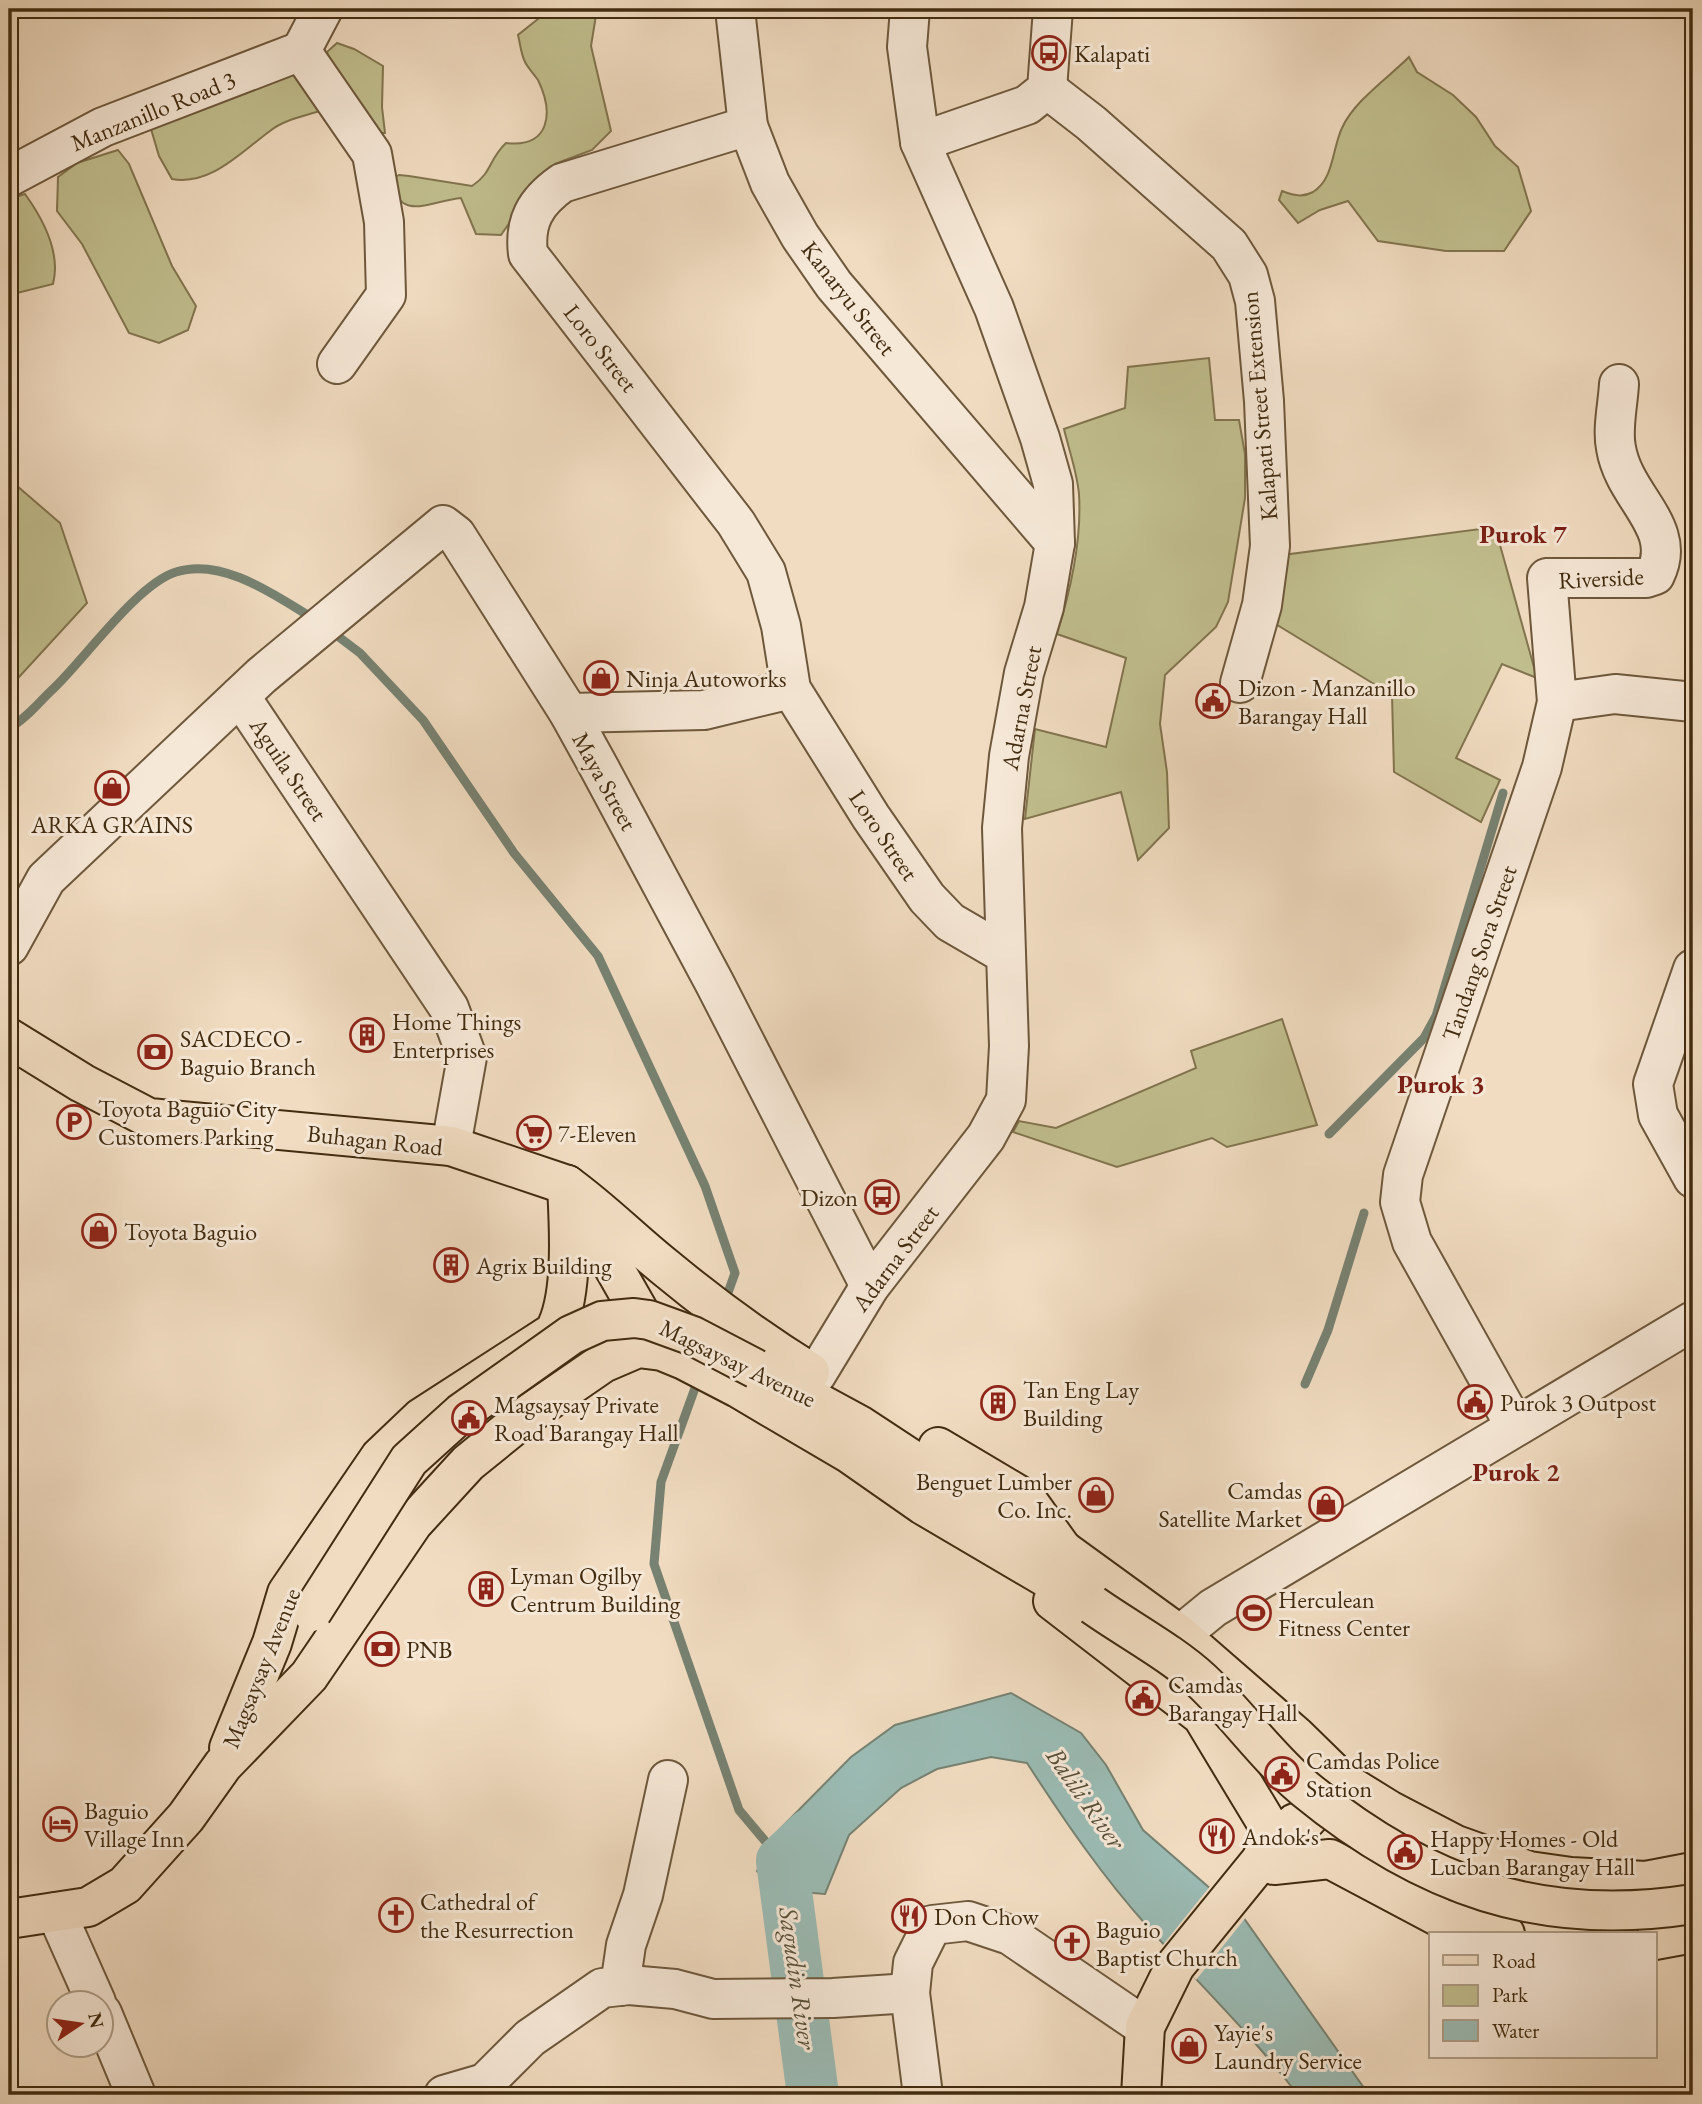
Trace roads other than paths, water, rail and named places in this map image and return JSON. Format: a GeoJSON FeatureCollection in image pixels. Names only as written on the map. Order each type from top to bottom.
{"type":"FeatureCollection","features":[{"type":"Feature","properties":{"kind":"main road","name":"Buhagan Road"},"geometry":{"type":"LineString","coordinates":[[9,1038],[82,1083],[149,1118],[451,1146],[567,1185],[609,1215],[664,1267],[768,1345],[1027,1500],[1050,1561]]}},
{"type":"Feature","properties":{"kind":"main road"},"geometry":{"type":"LineString","coordinates":[[567,1185],[611,1265],[673,1356]]}},
{"type":"Feature","properties":{"kind":"main road","name":"Magsaysay Avenue"},"geometry":{"type":"LineString","coordinates":[[223,1765],[272,1643],[287,1594],[380,1457],[421,1418],[554,1332],[562,1318],[569,1233],[567,1185]]}},
{"type":"Feature","properties":{"kind":"main road"},"geometry":{"type":"LineString","coordinates":[[603,1363],[611,1265],[609,1215]]}},
{"type":"Feature","properties":{"kind":"main road","name":"Magsaysay Avenue"},"geometry":{"type":"LineString","coordinates":[[9,1919],[88,1907],[121,1889],[148,1863],[186,1817],[223,1765],[313,1612],[409,1460],[461,1413],[571,1335],[588,1326],[617,1319],[649,1320],[693,1336],[861,1426],[1004,1520],[1050,1561],[1093,1605],[1201,1680],[1304,1788],[1425,1870],[1504,1899],[1553,1909],[1644,1910],[1693,1904]]}},
{"type":"Feature","properties":{"kind":"main road"},"geometry":{"type":"LineString","coordinates":[[749,1394],[751,1359],[768,1345]]}},
{"type":"Feature","properties":{"kind":"main road","name":"Magsaysay Avenue"},"geometry":{"type":"LineString","coordinates":[[223,1765],[309,1676],[414,1523],[468,1463],[526,1416],[603,1363],[638,1348],[673,1356],[749,1394],[850,1454],[923,1505],[1050,1561],[1180,1635],[1296,1736],[1342,1781],[1389,1810],[1456,1845],[1529,1871],[1571,1877],[1646,1881],[1693,1872]]}},
{"type":"Feature","properties":{"kind":"main road"},"geometry":{"type":"LineString","coordinates":[[923,1505],[988,1564],[1054,1602],[1202,1716],[1235,1774],[1251,1793],[1266,1822],[1269,1837],[1258,1871]]}},
{"type":"Feature","properties":{"kind":"main road"},"geometry":{"type":"LineString","coordinates":[[1251,1793],[1267,1803],[1277,1803],[1298,1787],[1302,1769],[1296,1736]]}},
{"type":"Feature","properties":{"kind":"main road"},"geometry":{"type":"LineString","coordinates":[[1140,2095],[1145,2027],[1175,1966],[1258,1871],[1295,1822],[1306,1819],[1342,1781]]}},
{"type":"Feature","properties":{"kind":"main road"},"geometry":{"type":"LineString","coordinates":[[1330,1859],[1357,1815],[1389,1810]]}},
{"type":"Feature","properties":{"kind":"main road"},"geometry":{"type":"LineString","coordinates":[[1258,1871],[1330,1859],[1443,1919],[1497,1932]]}},
{"type":"Feature","properties":{"kind":"main road"},"geometry":{"type":"LineString","coordinates":[[1656,1940],[1693,1933]]}},
{"type":"Feature","properties":{"kind":"street"},"geometry":{"type":"LineString","coordinates":[[323,9],[301,51],[372,155],[384,222],[386,295],[337,364]]}},
{"type":"Feature","properties":{"kind":"street","name":"Kanaryu Street"},"geometry":{"type":"LineString","coordinates":[[735,9],[748,126],[770,183],[800,236],[834,285],[1055,543]]}},
{"type":"Feature","properties":{"kind":"street","name":"Adarna Street"},"geometry":{"type":"LineString","coordinates":[[816,1375],[870,1286],[986,1137],[1006,1100],[1009,1046],[1002,828],[1009,756],[1024,673],[1044,607],[1055,543],[1053,484],[1040,438],[994,308],[920,142],[907,47],[910,9]]}},
{"type":"Feature","properties":{"kind":"street"},"geometry":{"type":"LineString","coordinates":[[920,142],[1027,104],[1047,89],[1053,9]]}},
{"type":"Feature","properties":{"kind":"street","name":"Manzanillo Road 3"},"geometry":{"type":"LineString","coordinates":[[9,177],[103,127],[301,51]]}},
{"type":"Feature","properties":{"kind":"street","name":"Kalapati Street Extension"},"geometry":{"type":"LineString","coordinates":[[1047,89],[1091,123],[1229,245],[1248,275],[1255,301],[1264,401],[1270,546],[1262,606],[1240,683]]}},
{"type":"Feature","properties":{"kind":"street","name":"Loro Street"},"geometry":{"type":"LineString","coordinates":[[748,126],[562,183],[542,197],[530,217],[526,236],[528,254],[736,523],[766,572],[781,626],[791,689],[839,769],[927,898],[950,922],[1005,954]]}},
{"type":"Feature","properties":{"kind":"street","name":"Riverside"},"geometry":{"type":"LineString","coordinates":[[1557,702],[1547,578],[1646,578],[1655,575],[1661,564],[1663,542],[1624,478],[1615,446],[1619,384]]}},
{"type":"Feature","properties":{"kind":"street","name":"Maya Street"},"geometry":{"type":"LineString","coordinates":[[240,696],[289,651],[435,529],[443,525],[451,528],[569,713],[720,993],[870,1286]]}},
{"type":"Feature","properties":{"kind":"street"},"geometry":{"type":"LineString","coordinates":[[569,713],[704,710],[791,689]]}},
{"type":"Feature","properties":{"kind":"street"},"geometry":{"type":"LineString","coordinates":[[1557,702],[1615,694],[1693,702]]}},
{"type":"Feature","properties":{"kind":"street","name":"Aguila Street"},"geometry":{"type":"LineString","coordinates":[[9,946],[46,879],[240,696],[449,1007],[467,1057],[451,1146]]}},
{"type":"Feature","properties":{"kind":"street","name":"Tandang Sora Street"},"geometry":{"type":"LineString","coordinates":[[1515,1426],[1412,1242],[1400,1202],[1403,1175],[1542,767],[1557,702]]}},
{"type":"Feature","properties":{"kind":"street"},"geometry":{"type":"LineString","coordinates":[[1693,969],[1653,1084],[1658,1115],[1693,1178]]}},
{"type":"Feature","properties":{"kind":"street"},"geometry":{"type":"LineString","coordinates":[[1180,1635],[1213,1608],[1693,1321]]}},
{"type":"Feature","properties":{"kind":"street"},"geometry":{"type":"LineString","coordinates":[[620,1986],[626,1945],[643,1895],[668,1780]]}},
{"type":"Feature","properties":{"kind":"street"},"geometry":{"type":"LineString","coordinates":[[56,1912],[89,1988]]}},
{"type":"Feature","properties":{"kind":"street"},"geometry":{"type":"LineString","coordinates":[[923,2095],[911,1993],[913,1963],[932,1924],[968,1921],[1010,1935],[1145,2027]]}},
{"type":"Feature","properties":{"kind":"street"},"geometry":{"type":"LineString","coordinates":[[443,2095],[485,2083],[530,2038],[602,1988],[620,1986],[675,1989],[713,1999],[832,1998],[911,1993]]}},
{"type":"Feature","properties":{"kind":"street"},"geometry":{"type":"LineString","coordinates":[[116,2047],[136,2095]]}},
{"type":"Feature","properties":{"kind":"water","name":"Balili River"},"geometry":{"type":"Polygon","coordinates":[[[1011,1693],[1081,1733],[1106,1765],[1143,1830],[1243,1917],[1369,2095],[1298,2095],[1262,2051],[1115,1888],[1027,1763],[991,1757],[937,1769],[901,1788],[849,1835],[825,1894],[774,1890],[757,1871],[777,1832],[851,1757],[895,1725],[1011,1693]]]}},
{"type":"Feature","properties":{"kind":"waterway"},"geometry":{"type":"LineString","coordinates":[[9,728],[26,716],[66,676],[145,591],[176,572],[194,569],[230,574],[266,590],[314,619]]}},
{"type":"Feature","properties":{"kind":"waterway"},"geometry":{"type":"LineString","coordinates":[[331,631],[360,653],[423,720],[514,853],[598,956],[705,1186],[735,1273],[725,1301]]}},
{"type":"Feature","properties":{"kind":"waterway"},"geometry":{"type":"LineString","coordinates":[[1329,1134],[1424,1038],[1436,1016],[1503,793]]}},
{"type":"Feature","properties":{"kind":"waterway"},"geometry":{"type":"LineString","coordinates":[[1305,1384],[1328,1330],[1364,1213]]}},
{"type":"Feature","properties":{"kind":"waterway"},"geometry":{"type":"LineString","coordinates":[[699,1377],[661,1482],[654,1564],[739,1810],[776,1854]]}},
{"type":"Feature","properties":{"kind":"waterway","name":"Sagudin River"},"geometry":{"type":"LineString","coordinates":[[811,1834],[782,1861],[813,2095]]}},
{"type":"Feature","properties":{"kind":"place","name":"Kalapati"},"geometry":{"type":"Point","coordinates":[1049,53]}},
{"type":"Feature","properties":{"kind":"place","name":"Ninja Autoworks"},"geometry":{"type":"Point","coordinates":[601,678]}},
{"type":"Feature","properties":{"kind":"place","name":"Dizon - Manzanillo Barangay Hall"},"geometry":{"type":"Point","coordinates":[1213,701]}},
{"type":"Feature","properties":{"kind":"place","name":"ARKA GRAINS"},"geometry":{"type":"Point","coordinates":[112,788]}},
{"type":"Feature","properties":{"kind":"place","name":"Home Things Enterprises"},"geometry":{"type":"Point","coordinates":[367,1035]}},
{"type":"Feature","properties":{"kind":"place","name":"SACDECO - Baguio Branch"},"geometry":{"type":"Point","coordinates":[155,1052]}},
{"type":"Feature","properties":{"kind":"place","name":"Toyota Baguio City Customers Parking"},"geometry":{"type":"Point","coordinates":[74,1122]}},
{"type":"Feature","properties":{"kind":"place","name":"7-Eleven"},"geometry":{"type":"Point","coordinates":[534,1133]}},
{"type":"Feature","properties":{"kind":"place","name":"Dizon"},"geometry":{"type":"Point","coordinates":[882,1197]}},
{"type":"Feature","properties":{"kind":"place","name":"Toyota Baguio"},"geometry":{"type":"Point","coordinates":[99,1231]}},
{"type":"Feature","properties":{"kind":"place","name":"Agrix Building"},"geometry":{"type":"Point","coordinates":[451,1265]}},
{"type":"Feature","properties":{"kind":"place","name":"Purok 3 Outpost"},"geometry":{"type":"Point","coordinates":[1475,1402]}},
{"type":"Feature","properties":{"kind":"place","name":"Tan Eng Lay Building"},"geometry":{"type":"Point","coordinates":[998,1403]}},
{"type":"Feature","properties":{"kind":"place","name":"Magsaysay Private Road Barangay Hall"},"geometry":{"type":"Point","coordinates":[469,1418]}},
{"type":"Feature","properties":{"kind":"place","name":"Benguet Lumber Co. Inc."},"geometry":{"type":"Point","coordinates":[1096,1495]}},
{"type":"Feature","properties":{"kind":"place","name":"Camdas Satellite Market"},"geometry":{"type":"Point","coordinates":[1326,1504]}},
{"type":"Feature","properties":{"kind":"place","name":"Lyman Ogilby Centrum Building"},"geometry":{"type":"Point","coordinates":[486,1589]}},
{"type":"Feature","properties":{"kind":"place","name":"Herculean Fitness Center"},"geometry":{"type":"Point","coordinates":[1254,1613]}},
{"type":"Feature","properties":{"kind":"place","name":"PNB"},"geometry":{"type":"Point","coordinates":[382,1649]}},
{"type":"Feature","properties":{"kind":"place","name":"Camdas Barangay Hall"},"geometry":{"type":"Point","coordinates":[1143,1698]}},
{"type":"Feature","properties":{"kind":"place","name":"Camdas Police Station"},"geometry":{"type":"Point","coordinates":[1282,1774]}},
{"type":"Feature","properties":{"kind":"place","name":"Baguio Village Inn"},"geometry":{"type":"Point","coordinates":[60,1824]}},
{"type":"Feature","properties":{"kind":"place","name":"Andok's"},"geometry":{"type":"Point","coordinates":[1217,1836]}},
{"type":"Feature","properties":{"kind":"place","name":"Happy Homes - Old Lucban Barangay Hall"},"geometry":{"type":"Point","coordinates":[1405,1852]}},
{"type":"Feature","properties":{"kind":"place","name":"Cathedral of the Resurrection"},"geometry":{"type":"Point","coordinates":[396,1915]}},
{"type":"Feature","properties":{"kind":"place","name":"Don Chow"},"geometry":{"type":"Point","coordinates":[909,1916]}},
{"type":"Feature","properties":{"kind":"place","name":"Baguio Baptist Church"},"geometry":{"type":"Point","coordinates":[1072,1943]}},
{"type":"Feature","properties":{"kind":"place","name":"Yayie's Laundry Service"},"geometry":{"type":"Point","coordinates":[1189,2046]}},
{"type":"Feature","properties":{"kind":"district","name":"Purok 7"},"geometry":{"type":"Point","coordinates":[1523,534]}},
{"type":"Feature","properties":{"kind":"district","name":"Purok 3"},"geometry":{"type":"Point","coordinates":[1441,1084]}},
{"type":"Feature","properties":{"kind":"district","name":"Purok 2"},"geometry":{"type":"Point","coordinates":[1516,1472]}}]}
